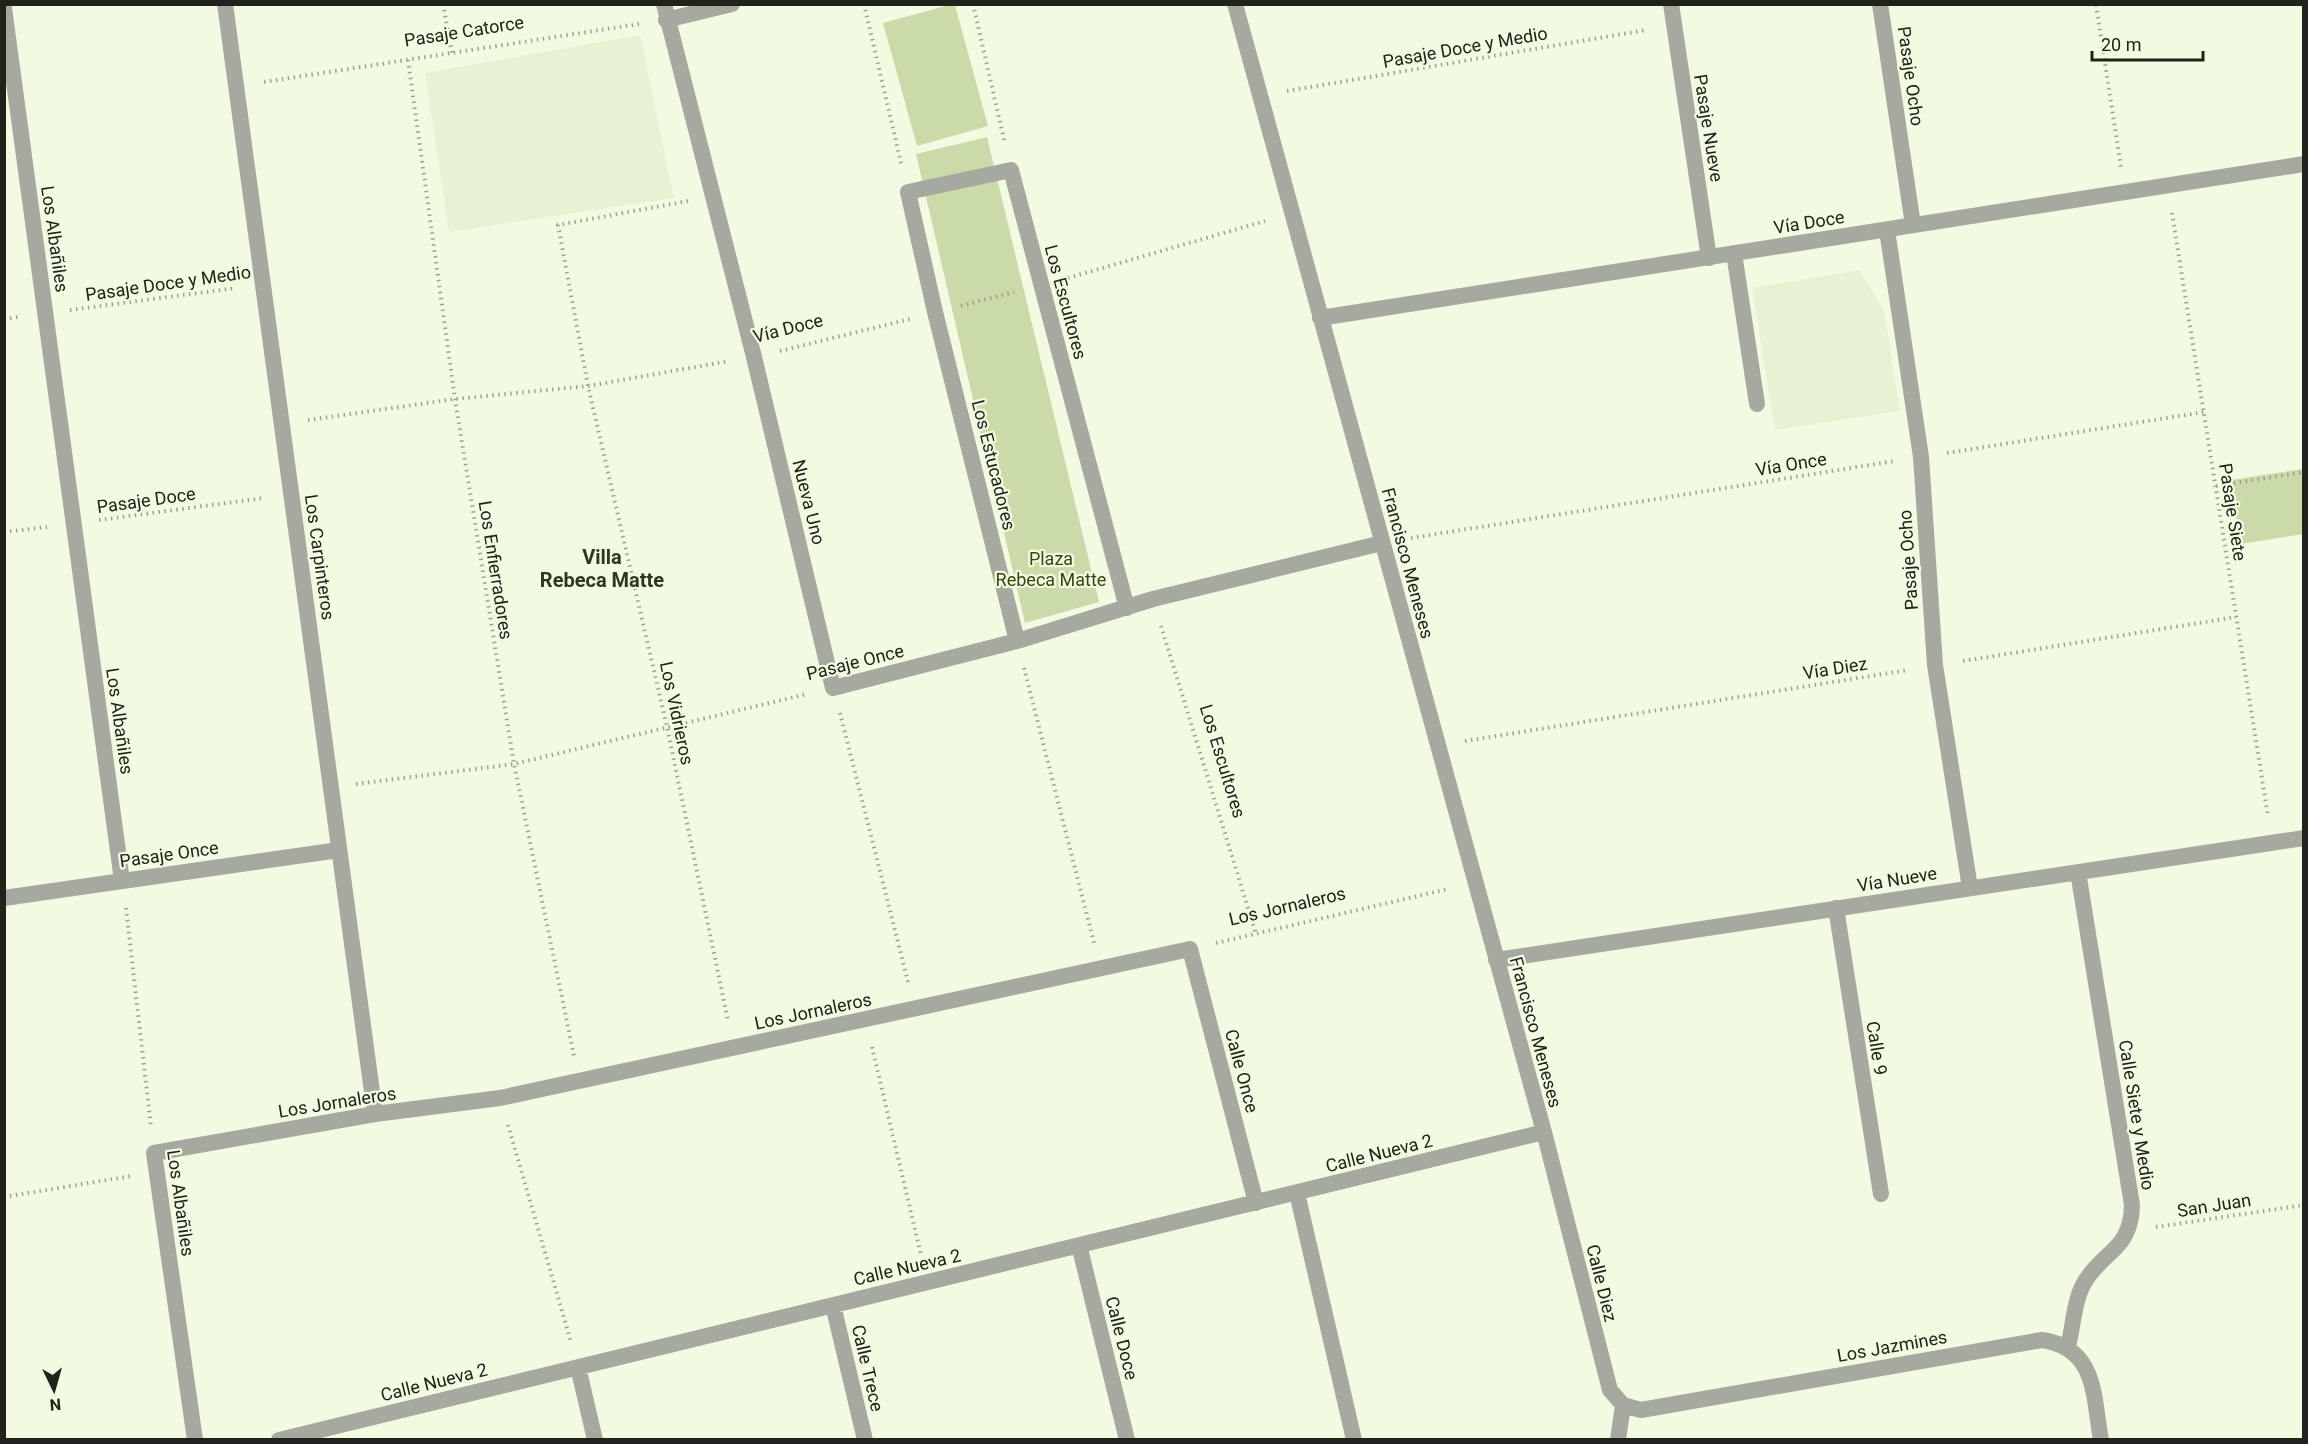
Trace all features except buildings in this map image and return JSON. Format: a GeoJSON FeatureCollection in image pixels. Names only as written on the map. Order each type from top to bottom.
{"type":"FeatureCollection","features":[{"type":"Feature","properties":{"kind":"street","name":"Los Carpinteros"},"geometry":{"type":"LineString","coordinates":[[225,4],[375,1114]]}},
{"type":"Feature","properties":{"kind":"street"},"geometry":{"type":"LineString","coordinates":[[665,12],[732,4]]}},
{"type":"Feature","properties":{"kind":"street","name":"Francisco Meneses"},"geometry":{"type":"LineString","coordinates":[[1235,4],[1544,1132]]}},
{"type":"Feature","properties":{"kind":"street","name":"Pasaje Nueve"},"geometry":{"type":"LineString","coordinates":[[1671,4],[1709,258]]}},
{"type":"Feature","properties":{"kind":"street","name":"Pasaje Ocho"},"geometry":{"type":"LineString","coordinates":[[1880,4],[1913,225]]}},
{"type":"Feature","properties":{"kind":"street","name":"Los Albañiles"},"geometry":{"type":"LineString","coordinates":[[4,8],[122,881]]}},
{"type":"Feature","properties":{"kind":"street","name":"Nueva Uno"},"geometry":{"type":"LineString","coordinates":[[665,12],[754,357],[833,688]]}},
{"type":"Feature","properties":{"kind":"street","name":"Vía Doce"},"geometry":{"type":"LineString","coordinates":[[1320,318],[2304,164]]}},
{"type":"Feature","properties":{"kind":"street"},"geometry":{"type":"LineString","coordinates":[[908,192],[1011,170]]}},
{"type":"Feature","properties":{"kind":"street","name":"Los Escultores"},"geometry":{"type":"LineString","coordinates":[[1011,170],[1126,608]]}},
{"type":"Feature","properties":{"kind":"street","name":"Los Estucadores"},"geometry":{"type":"LineString","coordinates":[[908,192],[935,312],[1017,641]]}},
{"type":"Feature","properties":{"kind":"street","name":"Pasaje Ocho"},"geometry":{"type":"LineString","coordinates":[[1887,230],[1921,457],[1935,665],[1970,888]]}},
{"type":"Feature","properties":{"kind":"street"},"geometry":{"type":"LineString","coordinates":[[1734,254],[1757,404]]}},
{"type":"Feature","properties":{"kind":"street","name":"Pasaje Once"},"geometry":{"type":"LineString","coordinates":[[833,688],[1017,641],[1153,599],[1382,543]]}},
{"type":"Feature","properties":{"kind":"street","name":"Vía Nueve"},"geometry":{"type":"LineString","coordinates":[[1496,960],[2304,837]]}},
{"type":"Feature","properties":{"kind":"street","name":"Pasaje Once"},"geometry":{"type":"LineString","coordinates":[[4,897],[339,850]]}},
{"type":"Feature","properties":{"kind":"street","name":"Calle Siete y Medio"},"geometry":{"type":"LineString","coordinates":[[2078,872],[2132,1205],[2128,1232]]}},
{"type":"Feature","properties":{"kind":"street","name":"Calle 9"},"geometry":{"type":"LineString","coordinates":[[1836,908],[1881,1194]]}},
{"type":"Feature","properties":{"kind":"street","name":"Los Jornaleros"},"geometry":{"type":"LineString","coordinates":[[154,1153],[375,1114],[500,1098],[1190,949]]}},
{"type":"Feature","properties":{"kind":"street","name":"Calle Once"},"geometry":{"type":"LineString","coordinates":[[1190,949],[1256,1203]]}},
{"type":"Feature","properties":{"kind":"street","name":"Calle Nueva 2"},"geometry":{"type":"LineString","coordinates":[[279,1440],[1544,1132]]}},
{"type":"Feature","properties":{"kind":"street","name":"Calle Diez"},"geometry":{"type":"LineString","coordinates":[[1544,1132],[1607,1380],[1610,1390],[1623,1405]]}},
{"type":"Feature","properties":{"kind":"street","name":"Los Albañiles"},"geometry":{"type":"LineString","coordinates":[[154,1153],[195,1440]]}},
{"type":"Feature","properties":{"kind":"street"},"geometry":{"type":"LineString","coordinates":[[1297,1193],[1354,1440]]}},
{"type":"Feature","properties":{"kind":"street"},"geometry":{"type":"LineString","coordinates":[[2101,1440],[2087,1368],[2079,1356],[2068,1347],[2078,1298],[2084,1283],[2119,1246],[2128,1232]]}},
{"type":"Feature","properties":{"kind":"street","name":"Calle Doce"},"geometry":{"type":"LineString","coordinates":[[1079,1245],[1127,1440]]}},
{"type":"Feature","properties":{"kind":"street","name":"Calle Trece"},"geometry":{"type":"LineString","coordinates":[[833,1305],[865,1440]]}},
{"type":"Feature","properties":{"kind":"street","name":"Los Jazmines"},"geometry":{"type":"LineString","coordinates":[[1623,1405],[1632,1409],[1650,1408],[2042,1340],[2068,1347]]}},
{"type":"Feature","properties":{"kind":"street"},"geometry":{"type":"LineString","coordinates":[[578,1367],[595,1440]]}},
{"type":"Feature","properties":{"kind":"street"},"geometry":{"type":"LineString","coordinates":[[1618,1440],[1623,1405]]}},
{"type":"Feature","properties":{"kind":"path"},"geometry":{"type":"LineString","coordinates":[[443,4],[452,53]]}},
{"type":"Feature","properties":{"kind":"path"},"geometry":{"type":"LineString","coordinates":[[864,4],[908,192]]}},
{"type":"Feature","properties":{"kind":"path"},"geometry":{"type":"LineString","coordinates":[[973,4],[1011,170]]}},
{"type":"Feature","properties":{"kind":"path"},"geometry":{"type":"LineString","coordinates":[[2096,5],[2125,192]]}},
{"type":"Feature","properties":{"kind":"path","name":"Pasaje Catorce"},"geometry":{"type":"LineString","coordinates":[[236,86],[452,53],[665,12]]}},
{"type":"Feature","properties":{"kind":"path","name":"Pasaje Doce y Medio"},"geometry":{"type":"LineString","coordinates":[[1260,96],[1674,25]]}},
{"type":"Feature","properties":{"kind":"path","name":"Los Enfierradores"},"geometry":{"type":"LineString","coordinates":[[408,60],[454,399],[514,764],[579,1081]]}},
{"type":"Feature","properties":{"kind":"path","name":"Pasaje Siete"},"geometry":{"type":"LineString","coordinates":[[2167,185],[2272,842]]}},
{"type":"Feature","properties":{"kind":"path","name":"Los Vidrieros"},"geometry":{"type":"LineString","coordinates":[[712,196],[558,225],[588,386],[667,727],[733,1048]]}},
{"type":"Feature","properties":{"kind":"path","name":"Vía Doce"},"geometry":{"type":"LineString","coordinates":[[282,423],[454,399],[588,386],[754,357],[1042,285],[1292,214]]}},
{"type":"Feature","properties":{"kind":"path","name":"Pasaje Doce y Medio"},"geometry":{"type":"LineString","coordinates":[[4,319],[263,284]]}},
{"type":"Feature","properties":{"kind":"path","name":"Vía Once"},"geometry":{"type":"LineString","coordinates":[[1382,543],[2204,412]]}},
{"type":"Feature","properties":{"kind":"path"},"geometry":{"type":"LineString","coordinates":[[2216,486],[2304,472]]}},
{"type":"Feature","properties":{"kind":"path","name":"Pasaje Doce"},"geometry":{"type":"LineString","coordinates":[[4,532],[292,494]]}},
{"type":"Feature","properties":{"kind":"path","name":"Los Escultores"},"geometry":{"type":"LineString","coordinates":[[1153,599],[1256,934]]}},
{"type":"Feature","properties":{"kind":"path","name":"Vía Diez"},"geometry":{"type":"LineString","coordinates":[[1438,746],[2236,616]]}},
{"type":"Feature","properties":{"kind":"path"},"geometry":{"type":"LineString","coordinates":[[1017,641],[1101,969]]}},
{"type":"Feature","properties":{"kind":"path"},"geometry":{"type":"LineString","coordinates":[[833,688],[915,1009]]}},
{"type":"Feature","properties":{"kind":"path","name":"Pasaje Once"},"geometry":{"type":"LineString","coordinates":[[331,788],[514,764],[833,688]]}},
{"type":"Feature","properties":{"kind":"path","name":"Los Albañiles"},"geometry":{"type":"LineString","coordinates":[[122,881],[154,1153]]}},
{"type":"Feature","properties":{"kind":"path","name":"Los Jornaleros"},"geometry":{"type":"LineString","coordinates":[[1190,949],[1475,882]]}},
{"type":"Feature","properties":{"kind":"path"},"geometry":{"type":"LineString","coordinates":[[866,1020],[928,1282]]}},
{"type":"Feature","properties":{"kind":"path"},"geometry":{"type":"LineString","coordinates":[[500,1098],[578,1367]]}},
{"type":"Feature","properties":{"kind":"path"},"geometry":{"type":"LineString","coordinates":[[4,1197],[157,1172]]}},
{"type":"Feature","properties":{"kind":"path","name":"San Juan"},"geometry":{"type":"LineString","coordinates":[[2128,1232],[2304,1205]]}},
{"type":"Feature","properties":{"kind":"shaded area"},"geometry":{"type":"Polygon","coordinates":[[[640,35],[674,198],[449,232],[425,73],[640,35]]]}},
{"type":"Feature","properties":{"kind":"shaded area"},"geometry":{"type":"Polygon","coordinates":[[[1859,270],[1884,310],[1900,411],[1775,430],[1752,288],[1859,270]]]}},
{"type":"Feature","properties":{"kind":"green space"},"geometry":{"type":"Polygon","coordinates":[[[955,5],[988,126],[917,146],[883,23],[955,5]]]}},
{"type":"Feature","properties":{"kind":"green space","name":"Plaza Rebeca Matte"},"geometry":{"type":"Polygon","coordinates":[[[987,137],[1099,602],[1025,623],[916,154],[987,137]]]}},
{"type":"Feature","properties":{"kind":"green space"},"geometry":{"type":"Polygon","coordinates":[[[2303,469],[2303,534],[2240,544],[2231,480],[2303,469]]]}},
{"type":"Feature","properties":{"kind":"district","name":"Villa Rebeca Matte"},"geometry":{"type":"Point","coordinates":[602,568]}}]}
